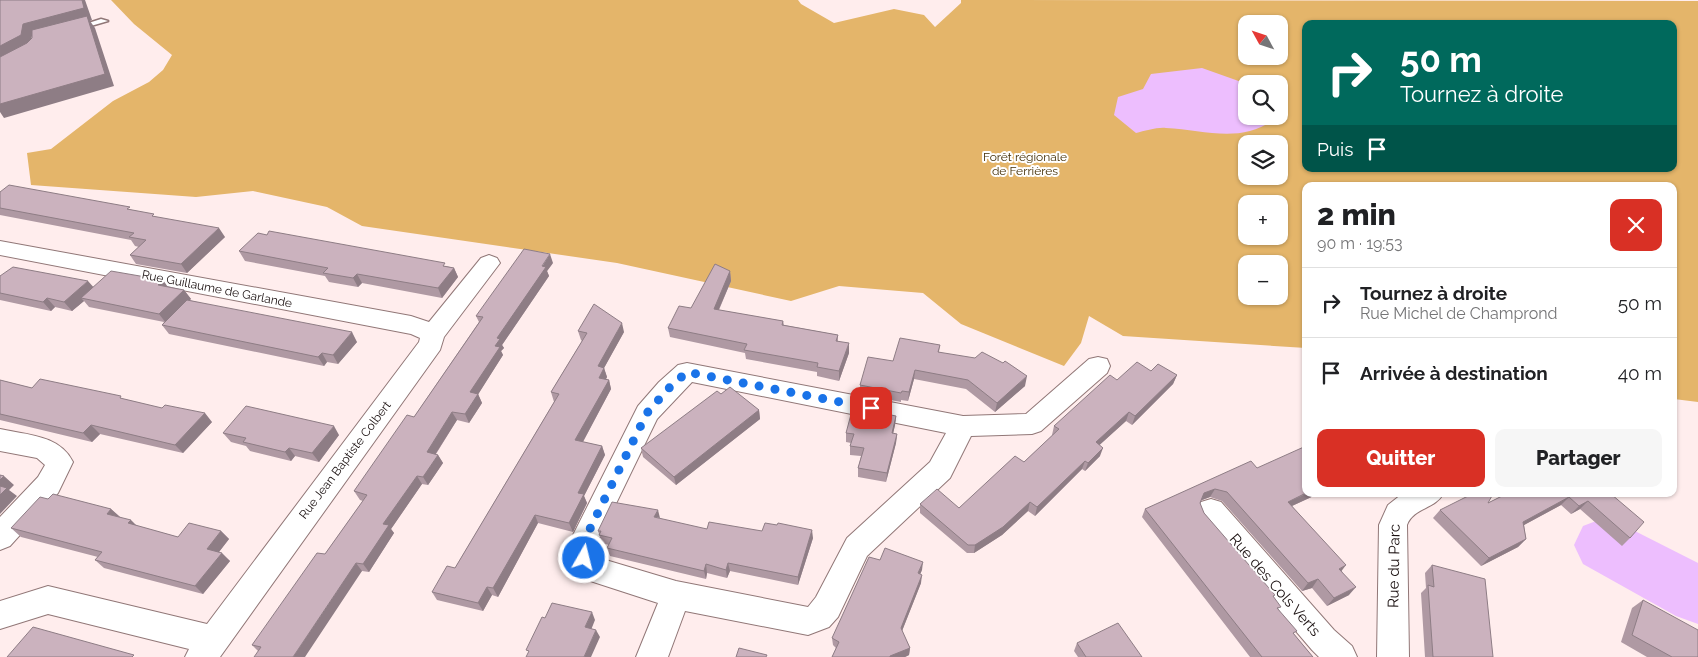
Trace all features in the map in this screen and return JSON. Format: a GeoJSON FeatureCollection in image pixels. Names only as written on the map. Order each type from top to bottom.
{"type":"FeatureCollection","features":[{"type":"Feature","properties":{"kind":"street","name":"Rue Guillaume de Garlande"},"geometry":{"type":"LineString","coordinates":[[0,248],[411,325],[432,335]]}},
{"type":"Feature","properties":{"kind":"street"},"geometry":{"type":"LineString","coordinates":[[8,272],[30,254]]}},
{"type":"Feature","properties":{"kind":"street","name":"Rue Jean Baptiste Colbert"},"geometry":{"type":"LineString","coordinates":[[206,649],[431,344],[432,335],[489,263]]}},
{"type":"Feature","properties":{"kind":"street"},"geometry":{"type":"LineString","coordinates":[[963,426],[940,470],[857,546],[827,607],[818,618],[808,621],[676,595],[588,568],[581,547],[647,413],[668,389],[687,372],[963,426],[1032,424],[1098,366]]}},
{"type":"Feature","properties":{"kind":"street"},"geometry":{"type":"LineString","coordinates":[[0,440],[45,449],[60,462],[48,484],[0,537]]}},
{"type":"Feature","properties":{"kind":"street","name":"Rue du Parc"},"geometry":{"type":"LineString","coordinates":[[1393,657],[1393,525],[1395,515],[1403,507],[1423,497]]}},
{"type":"Feature","properties":{"kind":"street","name":"Rue des Cols Verts"},"geometry":{"type":"LineString","coordinates":[[1211,511],[1323,640],[1341,657]]}},
{"type":"Feature","properties":{"kind":"street"},"geometry":{"type":"LineString","coordinates":[[652,657],[676,595]]}},
{"type":"Feature","properties":{"kind":"street"},"geometry":{"type":"LineString","coordinates":[[0,615],[48,600],[206,649]]}},
{"type":"Feature","properties":{"kind":"lane"},"geometry":{"type":"LineString","coordinates":[[68,30],[104,21]]}},
{"type":"Feature","properties":{"kind":"green space","name":"Forêt régionale de Ferrières"},"geometry":{"type":"Polygon","coordinates":[[[111,0],[798,0],[801,4],[834,23],[894,9],[924,15],[935,27],[961,3],[961,0],[1698,1],[1698,402],[1677,399],[1677,182],[1302,182],[1302,348],[1123,336],[1089,316],[1081,343],[1064,366],[961,324],[923,293],[839,286],[791,301],[617,263],[362,226],[327,207],[253,191],[196,197],[31,185],[27,153],[51,149],[113,101],[149,82],[163,70],[172,55],[134,24],[111,0]]]}},
{"type":"Feature","properties":{"kind":"shaded area"},"geometry":{"type":"Polygon","coordinates":[[[1202,68],[1238,81],[1238,125],[1265,125],[1252,130],[1224,134],[1162,128],[1136,133],[1114,115],[1118,97],[1143,89],[1151,74],[1202,68]]]}},
{"type":"Feature","properties":{"kind":"building"},"geometry":{"type":"Polygon","coordinates":[[[0,0],[82,0],[84,8],[23,24],[21,35],[0,46],[0,0]]]}},
{"type":"Feature","properties":{"kind":"building"},"geometry":{"type":"Polygon","coordinates":[[[87,16],[105,74],[0,104],[0,57],[27,43],[32,38],[32,30],[87,16]]]}},
{"type":"Feature","properties":{"kind":"building"},"geometry":{"type":"Polygon","coordinates":[[[9,185],[130,207],[127,209],[154,214],[152,216],[219,228],[181,264],[130,255],[146,240],[129,237],[134,233],[0,208],[0,192],[9,185]]]}},
{"type":"Feature","properties":{"kind":"building"},"geometry":{"type":"Polygon","coordinates":[[[269,231],[445,263],[443,266],[454,268],[438,288],[357,274],[353,278],[323,273],[328,268],[239,251],[258,233],[267,235],[269,231]]]}},
{"type":"Feature","properties":{"kind":"building"},"geometry":{"type":"Polygon","coordinates":[[[524,249],[550,254],[542,266],[546,267],[497,338],[500,339],[495,346],[500,347],[470,392],[478,394],[465,414],[452,412],[427,452],[438,455],[423,477],[417,476],[383,524],[389,525],[363,564],[356,563],[293,657],[254,657],[261,647],[252,645],[317,553],[325,554],[367,495],[354,491],[407,415],[414,417],[483,317],[476,316],[524,249]]]}},
{"type":"Feature","properties":{"kind":"building"},"geometry":{"type":"Polygon","coordinates":[[[715,264],[730,271],[714,309],[783,321],[782,325],[838,335],[836,341],[849,343],[839,371],[817,367],[818,363],[744,350],[747,344],[668,328],[679,306],[691,308],[715,264]]]}},
{"type":"Feature","properties":{"kind":"building"},"geometry":{"type":"Polygon","coordinates":[[[13,267],[88,281],[64,302],[47,298],[43,302],[0,293],[0,276],[13,267]]]}},
{"type":"Feature","properties":{"kind":"building"},"geometry":{"type":"Polygon","coordinates":[[[111,271],[163,280],[158,285],[184,290],[159,314],[81,298],[111,271]]]}},
{"type":"Feature","properties":{"kind":"building"},"geometry":{"type":"Polygon","coordinates":[[[187,300],[352,332],[333,355],[322,353],[318,357],[162,325],[187,300]]]}},
{"type":"Feature","properties":{"kind":"building"},"geometry":{"type":"Polygon","coordinates":[[[594,304],[622,323],[598,366],[604,368],[599,378],[609,380],[575,440],[602,446],[578,493],[584,494],[569,523],[535,515],[493,588],[487,587],[478,603],[432,592],[447,566],[455,568],[559,394],[551,392],[587,333],[578,331],[594,304]]]}},
{"type":"Feature","properties":{"kind":"building"},"geometry":{"type":"Polygon","coordinates":[[[900,338],[940,345],[938,352],[975,358],[982,352],[1003,363],[1005,361],[1027,376],[997,403],[968,380],[915,370],[909,392],[902,391],[901,393],[860,385],[868,357],[893,361],[900,338]]]}},
{"type":"Feature","properties":{"kind":"building"},"geometry":{"type":"Polygon","coordinates":[[[1137,362],[1151,371],[1158,364],[1177,375],[1135,416],[1129,412],[1096,442],[1103,448],[1088,463],[1085,461],[1037,507],[1030,502],[1003,527],[975,545],[968,545],[920,504],[937,489],[959,508],[1015,456],[1024,462],[1059,429],[1054,426],[1110,375],[1117,380],[1137,362]]]}},
{"type":"Feature","properties":{"kind":"building"},"geometry":{"type":"Polygon","coordinates":[[[40,379],[121,396],[120,398],[162,408],[165,405],[205,413],[175,445],[91,425],[83,433],[0,414],[0,380],[32,388],[40,379]]]}},
{"type":"Feature","properties":{"kind":"building"},"geometry":{"type":"Polygon","coordinates":[[[730,387],[759,410],[674,477],[641,448],[717,391],[721,394],[730,387]]]}},
{"type":"Feature","properties":{"kind":"building"},"geometry":{"type":"Polygon","coordinates":[[[246,406],[334,426],[312,453],[289,448],[285,452],[243,442],[246,438],[223,433],[246,406]]]}},
{"type":"Feature","properties":{"kind":"building"},"geometry":{"type":"Polygon","coordinates":[[[853,407],[896,416],[892,433],[897,434],[887,473],[858,468],[864,448],[850,446],[854,434],[846,433],[853,407]]]}},
{"type":"Feature","properties":{"kind":"building"},"geometry":{"type":"Polygon","coordinates":[[[1302,448],[1302,495],[1288,502],[1346,565],[1339,569],[1356,587],[1334,598],[1318,579],[1308,583],[1227,492],[1215,489],[1204,493],[1200,503],[1204,513],[1275,595],[1273,596],[1281,607],[1277,608],[1297,631],[1293,633],[1313,657],[1262,657],[1145,509],[1251,461],[1257,468],[1302,448]]]}},
{"type":"Feature","properties":{"kind":"building"},"geometry":{"type":"Polygon","coordinates":[[[0,486],[7,488],[0,495],[0,486]]]}},
{"type":"Feature","properties":{"kind":"building"},"geometry":{"type":"Polygon","coordinates":[[[53,494],[111,509],[107,514],[131,520],[128,523],[178,537],[189,523],[221,531],[207,549],[222,553],[195,586],[95,560],[102,552],[11,528],[40,497],[48,499],[53,494]]]}},
{"type":"Feature","properties":{"kind":"building"},"geometry":{"type":"Polygon","coordinates":[[[1466,497],[1491,497],[1488,503],[1500,497],[1569,497],[1523,522],[1526,539],[1489,558],[1440,510],[1466,497]]]}},
{"type":"Feature","properties":{"kind":"building"},"geometry":{"type":"Polygon","coordinates":[[[1569,497],[1615,497],[1644,522],[1630,538],[1588,501],[1579,506],[1569,497]]]}},
{"type":"Feature","properties":{"kind":"building"},"geometry":{"type":"Polygon","coordinates":[[[612,502],[658,510],[654,517],[707,529],[709,522],[762,531],[765,523],[777,525],[778,523],[812,530],[798,577],[728,563],[726,570],[706,564],[704,571],[607,548],[612,538],[599,535],[601,531],[598,531],[612,502]]]}},
{"type":"Feature","properties":{"kind":"building"},"geometry":{"type":"Polygon","coordinates":[[[885,548],[923,562],[918,573],[922,575],[901,628],[910,648],[890,657],[832,657],[839,642],[832,638],[869,557],[880,560],[885,548]]]}},
{"type":"Feature","properties":{"kind":"building"},"geometry":{"type":"Polygon","coordinates":[[[1432,565],[1485,579],[1493,657],[1433,657],[1428,585],[1434,587],[1432,565]]]}},
{"type":"Feature","properties":{"kind":"building"},"geometry":{"type":"Polygon","coordinates":[[[1643,600],[1698,630],[1698,657],[1672,657],[1632,635],[1643,600]]]}},
{"type":"Feature","properties":{"kind":"building"},"geometry":{"type":"Polygon","coordinates":[[[552,603],[592,612],[585,627],[596,630],[584,657],[526,657],[529,651],[526,650],[542,617],[545,618],[552,603]]]}},
{"type":"Feature","properties":{"kind":"building"},"geometry":{"type":"Polygon","coordinates":[[[1118,623],[1142,657],[1086,657],[1077,643],[1118,623]]]}},
{"type":"Feature","properties":{"kind":"building"},"geometry":{"type":"Polygon","coordinates":[[[33,627],[134,655],[132,657],[7,657],[33,627]]]}},
{"type":"Feature","properties":{"kind":"building"},"geometry":{"type":"Polygon","coordinates":[[[739,648],[767,655],[766,657],[736,657],[739,648]]]}},
{"type":"Feature","properties":{"kind":"waterway"},"geometry":{"type":"LineString","coordinates":[[1604,545],[1698,595]]}},
{"type":"Feature","properties":{"kind":"route"},"geometry":{"type":"LineString","coordinates":[[584,558],[581,547],[647,413],[668,389],[687,372],[871,408]]}}]}
